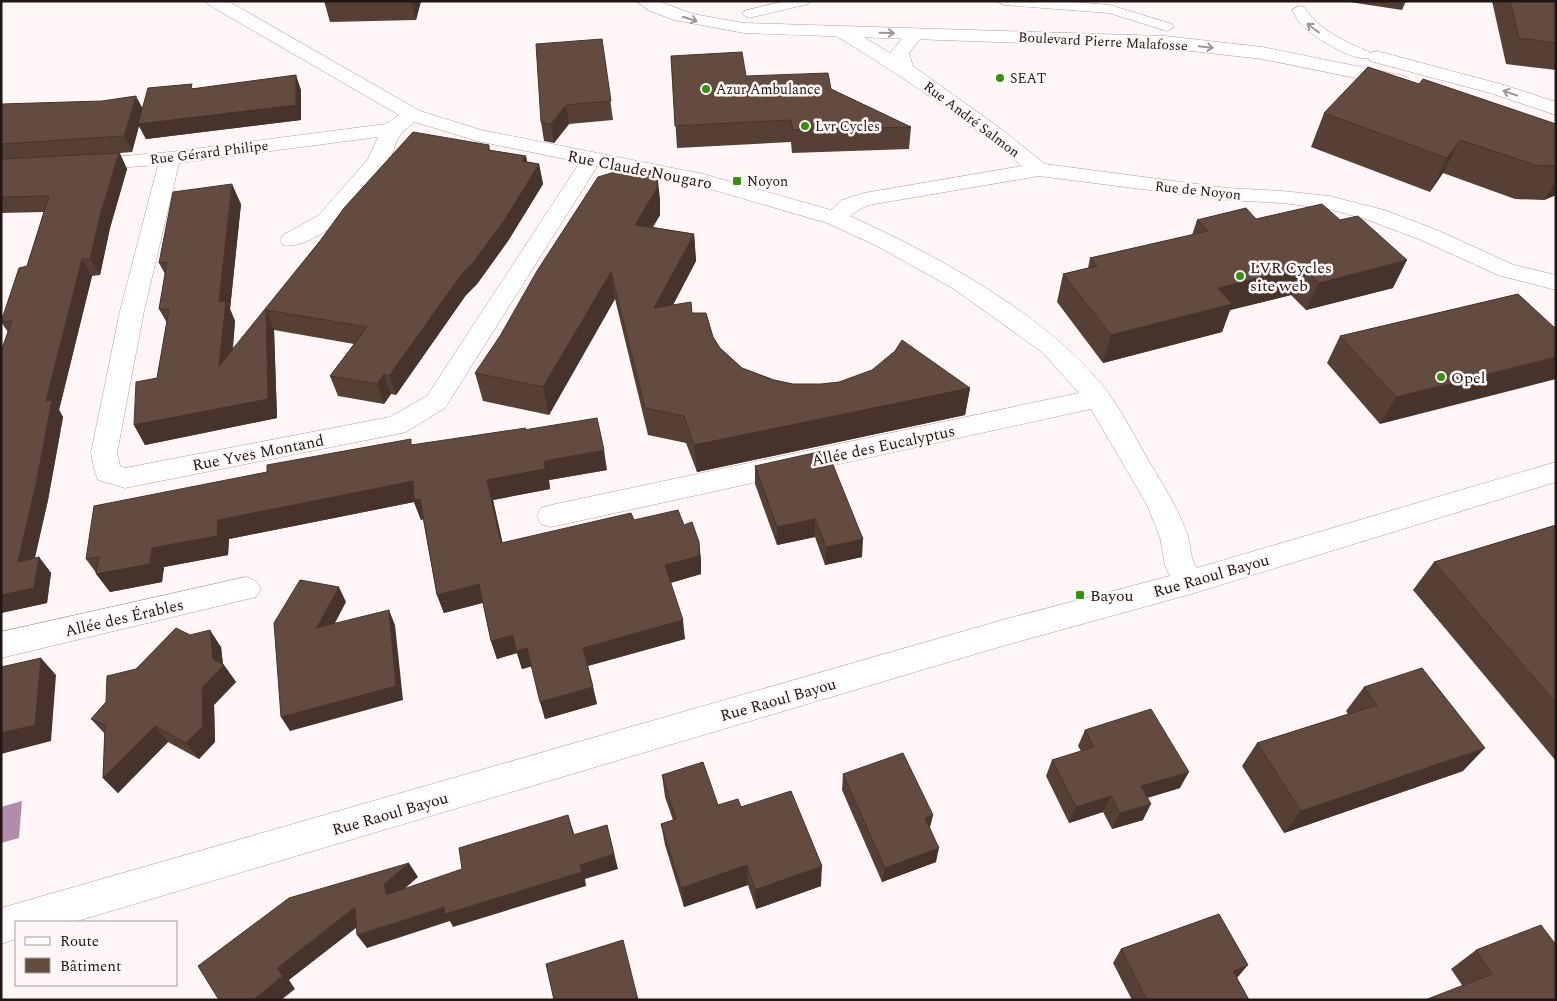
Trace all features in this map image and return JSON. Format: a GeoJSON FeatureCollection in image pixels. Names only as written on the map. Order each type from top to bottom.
{"type":"FeatureCollection","features":[{"type":"Feature","properties":{"kind":"street","name":"Rue Claude Nougaro"},"geometry":{"type":"LineString","coordinates":[[215,1],[413,115],[477,135],[703,180],[835,218],[883,240],[986,299],[1051,346],[1098,398],[1160,503],[1174,537],[1179,566],[1191,582]]}},
{"type":"Feature","properties":{"kind":"street","name":"Boulevard Pierre Malafosse"},"geometry":{"type":"LineString","coordinates":[[645,1],[653,7],[698,22],[744,28],[844,33],[1100,39],[1175,43],[1262,53],[1382,75],[1438,92]]}},
{"type":"Feature","properties":{"kind":"street","name":"Boulevard Pierre Malafosse"},"geometry":{"type":"LineString","coordinates":[[688,1],[722,11],[749,14],[1167,27],[1241,33],[1364,55],[1497,89],[1556,109]]}},
{"type":"Feature","properties":{"kind":"street","name":"Rue André Salmon"},"geometry":{"type":"LineString","coordinates":[[844,33],[904,69],[994,133],[1039,170]]}},
{"type":"Feature","properties":{"kind":"street"},"geometry":{"type":"LineString","coordinates":[[904,69],[899,53],[915,34]]}},
{"type":"Feature","properties":{"kind":"street","name":"Rue Gérard Philipe"},"geometry":{"type":"LineString","coordinates":[[65,165],[170,158],[391,129],[413,115]]}},
{"type":"Feature","properties":{"kind":"street"},"geometry":{"type":"LineString","coordinates":[[1531,119],[1556,127]]}},
{"type":"Feature","properties":{"kind":"street"},"geometry":{"type":"LineString","coordinates":[[291,240],[327,220],[378,161],[391,129]]}},
{"type":"Feature","properties":{"kind":"street","name":"Rue Yves Montand"},"geometry":{"type":"LineString","coordinates":[[170,158],[132,311],[104,453],[108,473],[125,478],[397,425],[436,402],[592,159]]}},
{"type":"Feature","properties":{"kind":"street","name":"Rue de Noyon"},"geometry":{"type":"LineString","coordinates":[[835,218],[850,204],[864,199],[1039,170],[1227,194],[1282,197],[1329,203],[1376,215],[1429,235],[1506,270],[1556,283]]}},
{"type":"Feature","properties":{"kind":"street","name":"Allée des Eucalyptus"},"geometry":{"type":"LineString","coordinates":[[551,516],[1098,398]]}},
{"type":"Feature","properties":{"kind":"street","name":"Rue Raoul Bayou"},"geometry":{"type":"LineString","coordinates":[[18,921],[1006,632],[1191,582],[1556,472]]}},
{"type":"Feature","properties":{"kind":"street","name":"Allée des Érables"},"geometry":{"type":"LineString","coordinates":[[1,645],[246,589]]}},
{"type":"Feature","properties":{"kind":"street","name":"Rue Raoul Bayou"},"geometry":{"type":"LineString","coordinates":[[1,926],[15,922]]}},
{"type":"Feature","properties":{"kind":"lane"},"geometry":{"type":"LineString","coordinates":[[749,14],[803,1]]}},
{"type":"Feature","properties":{"kind":"lane"},"geometry":{"type":"LineString","coordinates":[[1004,1],[1110,9],[1167,27]]}},
{"type":"Feature","properties":{"kind":"lane"},"geometry":{"type":"LineString","coordinates":[[1300,10],[1305,22],[1322,34],[1364,55]]}},
{"type":"Feature","properties":{"kind":"shaded area"},"geometry":{"type":"Polygon","coordinates":[[[22,801],[19,838],[1,843],[1,807],[22,801]]]}},
{"type":"Feature","properties":{"kind":"building"},"geometry":{"type":"Polygon","coordinates":[[[1510,1],[1556,1],[1556,43],[1519,38],[1510,1]]]}},
{"type":"Feature","properties":{"kind":"building"},"geometry":{"type":"Polygon","coordinates":[[[602,39],[611,101],[566,105],[551,124],[541,122],[536,44],[602,39]]]}},
{"type":"Feature","properties":{"kind":"building"},"geometry":{"type":"Polygon","coordinates":[[[742,52],[746,76],[828,73],[831,89],[911,127],[793,130],[791,120],[675,126],[671,56],[742,52]]]}},
{"type":"Feature","properties":{"kind":"building"},"geometry":{"type":"Polygon","coordinates":[[[1368,67],[1419,84],[1423,79],[1556,124],[1556,166],[1535,165],[1460,140],[1447,158],[1324,113],[1368,67]]]}},
{"type":"Feature","properties":{"kind":"building"},"geometry":{"type":"Polygon","coordinates":[[[296,75],[296,105],[138,124],[148,88],[192,84],[191,89],[296,75]]]}},
{"type":"Feature","properties":{"kind":"building"},"geometry":{"type":"Polygon","coordinates":[[[136,96],[124,136],[1,144],[1,104],[102,101],[136,96]]]}},
{"type":"Feature","properties":{"kind":"building"},"geometry":{"type":"Polygon","coordinates":[[[413,132],[489,145],[488,150],[526,156],[522,161],[539,164],[504,221],[472,264],[461,275],[389,376],[384,374],[377,384],[330,376],[367,327],[266,310],[268,399],[134,425],[136,382],[157,378],[169,309],[159,309],[167,262],[159,263],[173,192],[232,184],[219,302],[226,301],[219,366],[320,241],[344,208],[413,132]]]}},
{"type":"Feature","properties":{"kind":"building"},"geometry":{"type":"Polygon","coordinates":[[[119,153],[101,212],[90,259],[82,259],[46,401],[52,400],[36,484],[18,562],[39,557],[34,588],[1,595],[1,351],[12,321],[1,322],[19,268],[27,266],[49,196],[1,197],[1,159],[119,153]]]}},
{"type":"Feature","properties":{"kind":"building"},"geometry":{"type":"Polygon","coordinates":[[[631,167],[657,172],[657,188],[635,225],[694,234],[654,308],[691,302],[692,313],[706,313],[713,337],[720,348],[742,368],[774,380],[793,384],[839,382],[872,370],[895,351],[902,340],[970,388],[694,445],[684,416],[645,408],[611,272],[543,387],[475,373],[500,336],[537,271],[598,177],[631,167]]]}},
{"type":"Feature","properties":{"kind":"building"},"geometry":{"type":"Polygon","coordinates":[[[1322,204],[1340,220],[1358,216],[1407,260],[1319,283],[1303,267],[1218,288],[1232,304],[1111,335],[1063,274],[1097,266],[1090,258],[1208,231],[1197,220],[1246,208],[1256,219],[1322,204]]]}},
{"type":"Feature","properties":{"kind":"building"},"geometry":{"type":"Polygon","coordinates":[[[1518,294],[1556,329],[1556,357],[1396,397],[1340,336],[1518,294]]]}},
{"type":"Feature","properties":{"kind":"building"},"geometry":{"type":"Polygon","coordinates":[[[597,418],[604,450],[544,461],[545,469],[487,480],[501,543],[631,513],[634,520],[678,510],[684,525],[692,522],[699,542],[699,556],[665,565],[683,620],[583,648],[593,687],[540,702],[527,648],[516,651],[513,635],[491,641],[479,584],[437,595],[420,499],[414,500],[413,481],[218,520],[217,536],[152,548],[150,564],[96,574],[99,557],[86,559],[94,506],[267,472],[267,465],[411,439],[411,445],[597,418]]]}},
{"type":"Feature","properties":{"kind":"building"},"geometry":{"type":"Polygon","coordinates":[[[827,450],[863,539],[826,547],[815,519],[777,527],[755,466],[827,450]]]}},
{"type":"Feature","properties":{"kind":"building"},"geometry":{"type":"Polygon","coordinates":[[[1556,525],[1556,703],[1434,562],[1556,525]]]}},
{"type":"Feature","properties":{"kind":"building"},"geometry":{"type":"Polygon","coordinates":[[[300,580],[339,587],[316,628],[389,610],[396,686],[281,717],[274,623],[300,580]]]}},
{"type":"Feature","properties":{"kind":"building"},"geometry":{"type":"Polygon","coordinates":[[[176,628],[190,635],[210,630],[213,659],[224,665],[202,688],[203,726],[186,743],[155,726],[103,778],[105,725],[91,719],[106,702],[107,676],[136,669],[176,628]]]}},
{"type":"Feature","properties":{"kind":"building"},"geometry":{"type":"Polygon","coordinates":[[[41,658],[35,725],[1,733],[1,667],[41,658]]]}},
{"type":"Feature","properties":{"kind":"building"},"geometry":{"type":"Polygon","coordinates":[[[1422,668],[1485,748],[1301,811],[1257,743],[1377,705],[1364,687],[1422,668]]]}},
{"type":"Feature","properties":{"kind":"building"},"geometry":{"type":"Polygon","coordinates":[[[1151,709],[1189,772],[1141,786],[1151,804],[1120,813],[1111,796],[1076,807],[1052,760],[1094,747],[1085,730],[1151,709]]]}},
{"type":"Feature","properties":{"kind":"building"},"geometry":{"type":"Polygon","coordinates":[[[903,753],[933,815],[925,818],[939,848],[885,868],[843,774],[903,753]]]}},
{"type":"Feature","properties":{"kind":"building"},"geometry":{"type":"Polygon","coordinates":[[[703,762],[718,805],[738,799],[741,807],[791,791],[822,866],[755,890],[747,865],[681,888],[661,824],[676,819],[662,775],[703,762]]]}},
{"type":"Feature","properties":{"kind":"building"},"geometry":{"type":"Polygon","coordinates":[[[568,815],[573,835],[607,825],[614,854],[580,865],[582,872],[445,914],[444,907],[357,935],[355,907],[277,968],[283,976],[253,1000],[219,1000],[198,966],[289,898],[409,863],[384,884],[386,895],[462,869],[459,848],[568,815]]]}},
{"type":"Feature","properties":{"kind":"building"},"geometry":{"type":"Polygon","coordinates":[[[1219,914],[1248,965],[1233,971],[1249,1000],[1147,1000],[1121,949],[1219,914]]]}},
{"type":"Feature","properties":{"kind":"building"},"geometry":{"type":"Polygon","coordinates":[[[1541,925],[1556,945],[1556,1000],[1425,1000],[1492,974],[1476,950],[1541,925]]]}},
{"type":"Feature","properties":{"kind":"building"},"geometry":{"type":"Polygon","coordinates":[[[623,940],[638,1000],[554,1000],[546,964],[623,940]]]}},
{"type":"Feature","properties":{"kind":"place","name":"SEAT"},"geometry":{"type":"Point","coordinates":[1000,78]}},
{"type":"Feature","properties":{"kind":"place","name":"Azur Ambulance"},"geometry":{"type":"Point","coordinates":[706,89]}},
{"type":"Feature","properties":{"kind":"place","name":"Lvr Cycles"},"geometry":{"type":"Point","coordinates":[805,126]}},
{"type":"Feature","properties":{"kind":"place","name":"Noyon"},"geometry":{"type":"Point","coordinates":[737,181]}},
{"type":"Feature","properties":{"kind":"place","name":"LVR Cycles site web"},"geometry":{"type":"Point","coordinates":[1240,276]}},
{"type":"Feature","properties":{"kind":"place","name":"Opel"},"geometry":{"type":"Point","coordinates":[1441,377]}},
{"type":"Feature","properties":{"kind":"place","name":"Bayou"},"geometry":{"type":"Point","coordinates":[1080,595]}}]}
